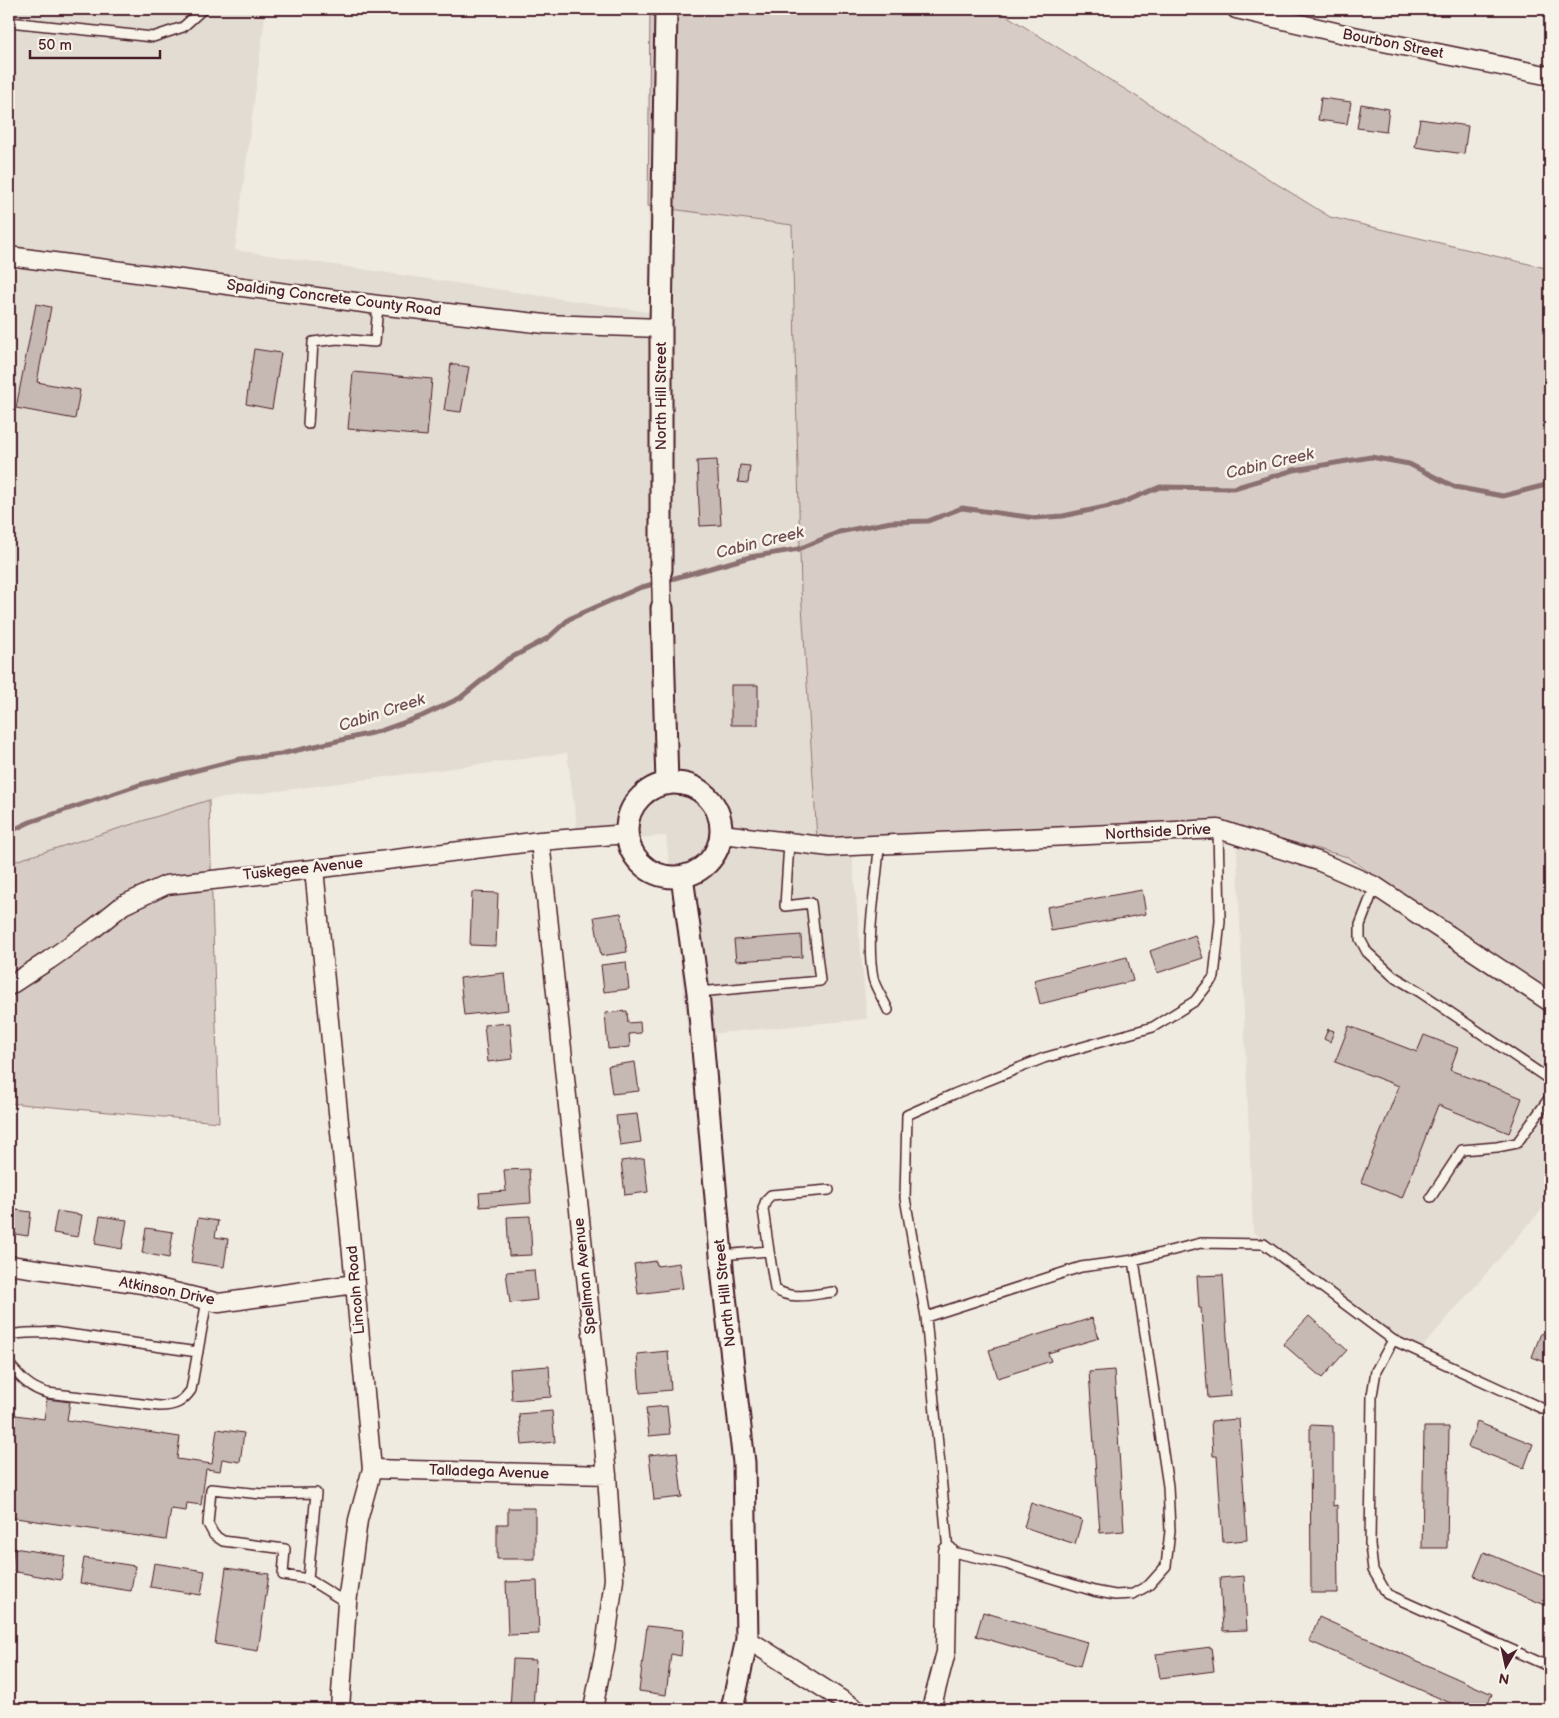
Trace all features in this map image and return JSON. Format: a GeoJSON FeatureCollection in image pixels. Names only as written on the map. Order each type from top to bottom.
{"type":"FeatureCollection","features":[{"type":"Feature","properties":{"kind":"street","name":"North Hill Street"},"geometry":{"type":"LineString","coordinates":[[666,9],[661,328],[661,570],[667,784]]}},
{"type":"Feature","properties":{"kind":"street","name":"Bourbon Street"},"geometry":{"type":"LineString","coordinates":[[1236,9],[1344,34],[1550,76]]}},
{"type":"Feature","properties":{"kind":"street","name":"Spalding Concrete County Road"},"geometry":{"type":"LineString","coordinates":[[9,256],[378,305],[545,324],[661,328]]}},
{"type":"Feature","properties":{"kind":"street"},"geometry":{"type":"LineString","coordinates":[[667,784],[681,784],[695,788],[707,796],[721,820],[722,834],[718,850],[709,862],[697,872],[682,877],[666,877],[652,872],[639,862],[631,849],[627,834],[628,820],[633,807],[642,796],[653,788],[667,784]]}},
{"type":"Feature","properties":{"kind":"street","name":"Northside Drive"},"geometry":{"type":"LineString","coordinates":[[722,834],[830,847],[1218,829],[1318,861],[1375,886],[1550,1002]]}},
{"type":"Feature","properties":{"kind":"street","name":"Tuskegee Avenue"},"geometry":{"type":"LineString","coordinates":[[9,986],[92,930],[123,904],[166,885],[540,842],[627,834]]}},
{"type":"Feature","properties":{"kind":"street","name":"Spellman Avenue"},"geometry":{"type":"LineString","coordinates":[[540,842],[607,1476],[614,1579],[605,1648],[593,1709]]}},
{"type":"Feature","properties":{"kind":"street","name":"Lincoln Road"},"geometry":{"type":"LineString","coordinates":[[314,869],[372,1469],[358,1520],[347,1603],[340,1709]]}},
{"type":"Feature","properties":{"kind":"street","name":"North Hill Street"},"geometry":{"type":"LineString","coordinates":[[682,877],[698,992],[721,1255],[744,1462],[747,1639],[732,1709]]}},
{"type":"Feature","properties":{"kind":"street","name":"Atkinson Drive"},"geometry":{"type":"LineString","coordinates":[[9,1265],[142,1284],[207,1300],[224,1302],[355,1284]]}},
{"type":"Feature","properties":{"kind":"street","name":"Talladega Avenue"},"geometry":{"type":"LineString","coordinates":[[372,1469],[607,1476]]}},
{"type":"Feature","properties":{"kind":"street"},"geometry":{"type":"LineString","coordinates":[[933,1703],[946,1652],[948,1551]]}},
{"type":"Feature","properties":{"kind":"street"},"geometry":{"type":"LineString","coordinates":[[747,1639],[856,1709]]}},
{"type":"Feature","properties":{"kind":"lane"},"geometry":{"type":"LineString","coordinates":[[9,22],[154,37],[183,27],[203,9]]}},
{"type":"Feature","properties":{"kind":"lane"},"geometry":{"type":"LineString","coordinates":[[308,424],[313,342],[336,339],[375,342],[378,305]]}},
{"type":"Feature","properties":{"kind":"lane"},"geometry":{"type":"LineString","coordinates":[[1134,1260],[1168,1486],[1170,1531],[1166,1566],[1149,1585],[1133,1594],[1115,1595],[1094,1591],[1006,1564],[948,1551],[926,1317],[906,1198],[907,1116],[954,1094],[1044,1058],[1153,1027],[1195,1001],[1214,977],[1220,921],[1218,829]]}},
{"type":"Feature","properties":{"kind":"lane"},"geometry":{"type":"LineString","coordinates":[[698,992],[820,981],[811,903],[785,906],[789,843]]}},
{"type":"Feature","properties":{"kind":"lane"},"geometry":{"type":"LineString","coordinates":[[879,845],[870,936],[874,980],[888,1010]]}},
{"type":"Feature","properties":{"kind":"lane"},"geometry":{"type":"LineString","coordinates":[[1375,886],[1360,925],[1360,939],[1367,952],[1393,976],[1420,992],[1550,1080]]}},
{"type":"Feature","properties":{"kind":"lane"},"geometry":{"type":"LineString","coordinates":[[1431,1197],[1462,1150],[1498,1147],[1517,1143],[1550,1097]]}},
{"type":"Feature","properties":{"kind":"lane"},"geometry":{"type":"LineString","coordinates":[[829,1190],[772,1195],[766,1200],[763,1209],[775,1289],[791,1297],[833,1292]]}},
{"type":"Feature","properties":{"kind":"lane"},"geometry":{"type":"LineString","coordinates":[[926,1317],[1081,1267],[1134,1260],[1201,1243],[1264,1244],[1393,1340],[1550,1412]]}},
{"type":"Feature","properties":{"kind":"lane"},"geometry":{"type":"LineString","coordinates":[[721,1255],[769,1251]]}},
{"type":"Feature","properties":{"kind":"lane"},"geometry":{"type":"LineString","coordinates":[[9,1364],[23,1381],[47,1393],[173,1406],[186,1397],[191,1390],[207,1300]]}},
{"type":"Feature","properties":{"kind":"lane"},"geometry":{"type":"LineString","coordinates":[[9,1336],[13,1334],[53,1332],[198,1352]]}},
{"type":"Feature","properties":{"kind":"lane"},"geometry":{"type":"LineString","coordinates":[[1393,1340],[1376,1371],[1372,1395],[1370,1545],[1373,1570],[1387,1594],[1550,1667]]}},
{"type":"Feature","properties":{"kind":"lane"},"geometry":{"type":"LineString","coordinates":[[308,1579],[316,1493],[262,1494],[211,1489],[208,1524],[214,1535],[223,1541],[284,1550],[282,1575],[308,1579],[347,1603]]}},
{"type":"Feature","properties":{"kind":"shaded area"},"geometry":{"type":"Polygon","coordinates":[[[9,9],[266,9],[235,250],[649,312],[648,206],[792,225],[801,590],[818,855],[852,853],[867,1019],[688,1036],[666,836],[579,842],[567,753],[209,800],[9,863],[9,9]]]}},
{"type":"Feature","properties":{"kind":"shaded area"},"geometry":{"type":"Polygon","coordinates":[[[650,9],[996,9],[1330,217],[1550,269],[1550,1003],[1348,857],[1236,827],[818,855],[801,590],[792,225],[648,206],[650,9]]]}},
{"type":"Feature","properties":{"kind":"shaded area"},"geometry":{"type":"Polygon","coordinates":[[[209,800],[219,1122],[9,1103],[9,863],[209,800]]]}},
{"type":"Feature","properties":{"kind":"shaded area"},"geometry":{"type":"Polygon","coordinates":[[[1236,827],[1348,857],[1550,1003],[1550,1200],[1418,1352],[1253,1232],[1236,827]]]}},
{"type":"Feature","properties":{"kind":"building"},"geometry":{"type":"Polygon","coordinates":[[[1321,98],[1351,102],[1347,124],[1318,120],[1321,98]]]}},
{"type":"Feature","properties":{"kind":"building"},"geometry":{"type":"Polygon","coordinates":[[[1361,104],[1389,109],[1386,132],[1357,128],[1361,104]]]}},
{"type":"Feature","properties":{"kind":"building"},"geometry":{"type":"Polygon","coordinates":[[[1420,119],[1468,126],[1464,154],[1415,147],[1420,119]]]}},
{"type":"Feature","properties":{"kind":"building"},"geometry":{"type":"Polygon","coordinates":[[[1548,147],[1550,147],[1550,169],[1545,168],[1548,147]]]}},
{"type":"Feature","properties":{"kind":"building"},"geometry":{"type":"Polygon","coordinates":[[[36,304],[51,307],[37,382],[80,390],[75,419],[16,408],[36,304]]]}},
{"type":"Feature","properties":{"kind":"building"},"geometry":{"type":"Polygon","coordinates":[[[254,349],[281,353],[272,409],[246,404],[254,349]]]}},
{"type":"Feature","properties":{"kind":"building"},"geometry":{"type":"Polygon","coordinates":[[[451,364],[469,367],[461,412],[444,410],[451,364]]]}},
{"type":"Feature","properties":{"kind":"building"},"geometry":{"type":"Polygon","coordinates":[[[353,372],[432,379],[427,436],[348,429],[353,372]]]}},
{"type":"Feature","properties":{"kind":"building"},"geometry":{"type":"Polygon","coordinates":[[[717,460],[721,525],[700,526],[697,461],[717,460]]]}},
{"type":"Feature","properties":{"kind":"building"},"geometry":{"type":"Polygon","coordinates":[[[740,465],[750,466],[748,483],[738,482],[740,465]]]}},
{"type":"Feature","properties":{"kind":"building"},"geometry":{"type":"Polygon","coordinates":[[[731,685],[758,685],[758,725],[731,725],[731,685]]]}},
{"type":"Feature","properties":{"kind":"building"},"geometry":{"type":"Polygon","coordinates":[[[1142,890],[1146,914],[1051,931],[1047,907],[1142,890]]]}},
{"type":"Feature","properties":{"kind":"building"},"geometry":{"type":"Polygon","coordinates":[[[472,892],[498,893],[496,946],[470,945],[472,892]]]}},
{"type":"Feature","properties":{"kind":"building"},"geometry":{"type":"Polygon","coordinates":[[[621,913],[627,952],[601,956],[594,917],[621,913]]]}},
{"type":"Feature","properties":{"kind":"building"},"geometry":{"type":"Polygon","coordinates":[[[801,935],[802,957],[736,961],[734,940],[801,935]]]}},
{"type":"Feature","properties":{"kind":"building"},"geometry":{"type":"Polygon","coordinates":[[[1195,935],[1203,958],[1157,973],[1150,951],[1195,935]]]}},
{"type":"Feature","properties":{"kind":"building"},"geometry":{"type":"Polygon","coordinates":[[[1127,957],[1133,981],[1040,1004],[1034,980],[1127,957]]]}},
{"type":"Feature","properties":{"kind":"building"},"geometry":{"type":"Polygon","coordinates":[[[626,962],[629,989],[604,992],[601,965],[626,962]]]}},
{"type":"Feature","properties":{"kind":"building"},"geometry":{"type":"Polygon","coordinates":[[[504,973],[508,1010],[464,1015],[460,978],[504,973]]]}},
{"type":"Feature","properties":{"kind":"building"},"geometry":{"type":"Polygon","coordinates":[[[627,1011],[628,1023],[640,1022],[641,1033],[629,1034],[630,1047],[608,1049],[605,1013],[627,1011]]]}},
{"type":"Feature","properties":{"kind":"building"},"geometry":{"type":"Polygon","coordinates":[[[510,1023],[513,1059],[488,1062],[484,1025],[510,1023]]]}},
{"type":"Feature","properties":{"kind":"building"},"geometry":{"type":"Polygon","coordinates":[[[1349,1026],[1417,1052],[1424,1035],[1458,1048],[1450,1070],[1522,1098],[1509,1133],[1438,1105],[1402,1198],[1361,1182],[1399,1086],[1335,1062],[1349,1026]]]}},
{"type":"Feature","properties":{"kind":"building"},"geometry":{"type":"Polygon","coordinates":[[[1328,1029],[1334,1031],[1330,1042],[1324,1039],[1328,1029]]]}},
{"type":"Feature","properties":{"kind":"building"},"geometry":{"type":"Polygon","coordinates":[[[635,1062],[639,1091],[612,1094],[608,1066],[635,1062]]]}},
{"type":"Feature","properties":{"kind":"building"},"geometry":{"type":"Polygon","coordinates":[[[637,1114],[641,1142],[620,1145],[616,1116],[637,1114]]]}},
{"type":"Feature","properties":{"kind":"building"},"geometry":{"type":"Polygon","coordinates":[[[644,1158],[648,1192],[625,1195],[621,1161],[644,1158]]]}},
{"type":"Feature","properties":{"kind":"building"},"geometry":{"type":"Polygon","coordinates":[[[529,1169],[531,1203],[480,1207],[479,1193],[506,1191],[504,1170],[529,1169]]]}},
{"type":"Feature","properties":{"kind":"building"},"geometry":{"type":"Polygon","coordinates":[[[9,1209],[31,1212],[28,1236],[9,1233],[9,1209]]]}},
{"type":"Feature","properties":{"kind":"building"},"geometry":{"type":"Polygon","coordinates":[[[57,1211],[82,1215],[78,1237],[53,1233],[57,1211]]]}},
{"type":"Feature","properties":{"kind":"building"},"geometry":{"type":"Polygon","coordinates":[[[100,1216],[127,1220],[122,1249],[95,1244],[100,1216]]]}},
{"type":"Feature","properties":{"kind":"building"},"geometry":{"type":"Polygon","coordinates":[[[530,1216],[532,1255],[509,1256],[507,1217],[530,1216]]]}},
{"type":"Feature","properties":{"kind":"building"},"geometry":{"type":"Polygon","coordinates":[[[198,1218],[218,1221],[215,1237],[228,1239],[224,1267],[191,1262],[198,1218]]]}},
{"type":"Feature","properties":{"kind":"building"},"geometry":{"type":"Polygon","coordinates":[[[146,1228],[173,1232],[169,1258],[142,1253],[146,1228]]]}},
{"type":"Feature","properties":{"kind":"building"},"geometry":{"type":"Polygon","coordinates":[[[656,1261],[657,1266],[679,1263],[683,1288],[638,1294],[634,1264],[656,1261]]]}},
{"type":"Feature","properties":{"kind":"building"},"geometry":{"type":"Polygon","coordinates":[[[534,1270],[537,1300],[510,1303],[506,1272],[534,1270]]]}},
{"type":"Feature","properties":{"kind":"building"},"geometry":{"type":"Polygon","coordinates":[[[1223,1275],[1231,1396],[1208,1398],[1197,1276],[1223,1275]]]}},
{"type":"Feature","properties":{"kind":"building"},"geometry":{"type":"Polygon","coordinates":[[[1309,1316],[1347,1350],[1322,1378],[1283,1344],[1309,1316]]]}},
{"type":"Feature","properties":{"kind":"building"},"geometry":{"type":"Polygon","coordinates":[[[1092,1318],[1099,1338],[1048,1353],[1051,1361],[998,1378],[989,1350],[1092,1318]]]}},
{"type":"Feature","properties":{"kind":"building"},"geometry":{"type":"Polygon","coordinates":[[[1541,1333],[1550,1337],[1550,1364],[1532,1357],[1541,1333]]]}},
{"type":"Feature","properties":{"kind":"building"},"geometry":{"type":"Polygon","coordinates":[[[668,1351],[671,1390],[640,1393],[637,1354],[668,1351]]]}},
{"type":"Feature","properties":{"kind":"building"},"geometry":{"type":"Polygon","coordinates":[[[549,1366],[551,1397],[512,1400],[510,1369],[549,1366]]]}},
{"type":"Feature","properties":{"kind":"building"},"geometry":{"type":"Polygon","coordinates":[[[1114,1370],[1124,1531],[1100,1533],[1089,1372],[1114,1370]]]}},
{"type":"Feature","properties":{"kind":"building"},"geometry":{"type":"Polygon","coordinates":[[[47,1399],[70,1402],[67,1420],[180,1437],[177,1459],[212,1464],[217,1429],[244,1433],[240,1462],[222,1459],[220,1471],[206,1469],[201,1505],[187,1503],[186,1511],[171,1509],[166,1540],[9,1517],[9,1414],[44,1419],[47,1399]]]}},
{"type":"Feature","properties":{"kind":"building"},"geometry":{"type":"Polygon","coordinates":[[[667,1406],[670,1434],[649,1436],[646,1408],[667,1406]]]}},
{"type":"Feature","properties":{"kind":"building"},"geometry":{"type":"Polygon","coordinates":[[[552,1411],[555,1442],[522,1445],[519,1414],[552,1411]]]}},
{"type":"Feature","properties":{"kind":"building"},"geometry":{"type":"Polygon","coordinates":[[[1239,1419],[1247,1540],[1223,1542],[1217,1456],[1213,1456],[1211,1421],[1239,1419]]]}},
{"type":"Feature","properties":{"kind":"building"},"geometry":{"type":"Polygon","coordinates":[[[1477,1422],[1533,1444],[1524,1468],[1468,1447],[1477,1422]]]}},
{"type":"Feature","properties":{"kind":"building"},"geometry":{"type":"Polygon","coordinates":[[[1310,1425],[1333,1426],[1333,1506],[1337,1505],[1338,1593],[1311,1593],[1310,1425]]]}},
{"type":"Feature","properties":{"kind":"building"},"geometry":{"type":"Polygon","coordinates":[[[1424,1427],[1449,1427],[1447,1548],[1422,1548],[1424,1427]]]}},
{"type":"Feature","properties":{"kind":"building"},"geometry":{"type":"Polygon","coordinates":[[[677,1452],[682,1497],[654,1500],[649,1455],[677,1452]]]}},
{"type":"Feature","properties":{"kind":"building"},"geometry":{"type":"Polygon","coordinates":[[[1031,1503],[1082,1520],[1075,1544],[1024,1527],[1031,1503]]]}},
{"type":"Feature","properties":{"kind":"building"},"geometry":{"type":"Polygon","coordinates":[[[508,1508],[535,1508],[535,1559],[497,1559],[497,1524],[508,1524],[508,1508]]]}},
{"type":"Feature","properties":{"kind":"building"},"geometry":{"type":"Polygon","coordinates":[[[14,1548],[65,1556],[61,1580],[11,1571],[14,1548]]]}},
{"type":"Feature","properties":{"kind":"building"},"geometry":{"type":"Polygon","coordinates":[[[1484,1552],[1550,1579],[1550,1607],[1474,1576],[1484,1552]]]}},
{"type":"Feature","properties":{"kind":"building"},"geometry":{"type":"Polygon","coordinates":[[[84,1558],[135,1566],[131,1591],[80,1583],[84,1558]]]}},
{"type":"Feature","properties":{"kind":"building"},"geometry":{"type":"Polygon","coordinates":[[[154,1563],[205,1571],[201,1595],[150,1587],[154,1563]]]}},
{"type":"Feature","properties":{"kind":"building"},"geometry":{"type":"Polygon","coordinates":[[[226,1568],[269,1574],[258,1651],[215,1644],[226,1568]]]}},
{"type":"Feature","properties":{"kind":"building"},"geometry":{"type":"Polygon","coordinates":[[[1244,1576],[1247,1630],[1223,1631],[1220,1578],[1244,1576]]]}},
{"type":"Feature","properties":{"kind":"building"},"geometry":{"type":"Polygon","coordinates":[[[537,1581],[539,1634],[508,1635],[506,1582],[537,1581]]]}},
{"type":"Feature","properties":{"kind":"building"},"geometry":{"type":"Polygon","coordinates":[[[983,1612],[1087,1642],[1080,1666],[976,1636],[983,1612]]]}},
{"type":"Feature","properties":{"kind":"building"},"geometry":{"type":"Polygon","coordinates":[[[1319,1617],[1492,1694],[1486,1709],[1464,1709],[1309,1641],[1319,1617]]]}},
{"type":"Feature","properties":{"kind":"building"},"geometry":{"type":"Polygon","coordinates":[[[647,1626],[683,1630],[681,1656],[671,1654],[666,1695],[639,1691],[647,1626]]]}},
{"type":"Feature","properties":{"kind":"building"},"geometry":{"type":"Polygon","coordinates":[[[1211,1647],[1214,1671],[1160,1678],[1156,1654],[1211,1647]]]}},
{"type":"Feature","properties":{"kind":"building"},"geometry":{"type":"Polygon","coordinates":[[[513,1659],[536,1660],[533,1709],[510,1709],[513,1659]]]}},
{"type":"Feature","properties":{"kind":"waterway","name":"Cabin Creek"},"geometry":{"type":"LineString","coordinates":[[9,832],[30,822],[139,785],[240,759],[281,754],[380,731],[422,716],[460,698],[507,660],[548,638],[569,619],[639,588],[750,557],[799,549],[839,532],[891,522],[928,521],[962,508],[1035,518],[1063,516],[1119,504],[1160,487],[1234,488],[1294,470],[1371,457],[1409,464],[1455,487],[1503,496],[1550,484]]}}]}
